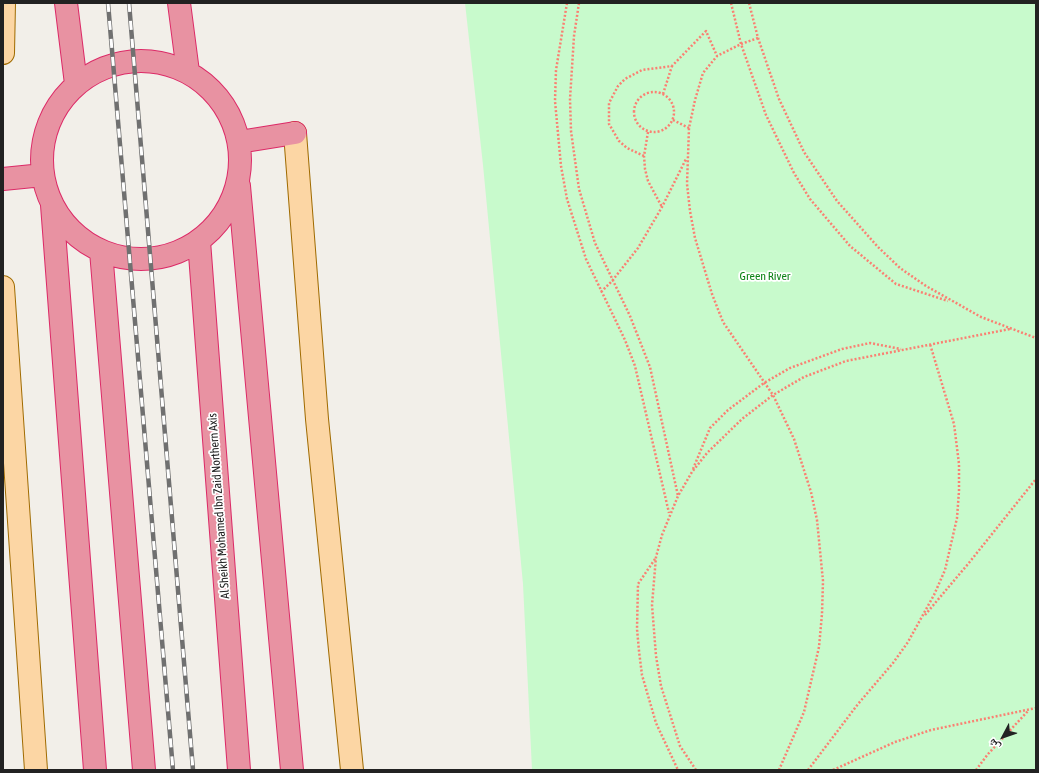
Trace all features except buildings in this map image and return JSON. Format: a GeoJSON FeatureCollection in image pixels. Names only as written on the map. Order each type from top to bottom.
{"type":"FeatureCollection","features":[{"type":"Feature","properties":{"kind":"highway"},"geometry":{"type":"LineString","coordinates":[[66,3],[76,84]]}},
{"type":"Feature","properties":{"kind":"highway"},"geometry":{"type":"LineString","coordinates":[[179,3],[188,72]]}},
{"type":"Feature","properties":{"kind":"highway"},"geometry":{"type":"LineString","coordinates":[[239,181],[230,205],[217,225],[198,241],[176,253],[151,259],[125,258],[101,251],[81,239],[64,223],[52,203],[43,175],[42,150],[47,125],[59,102],[76,84],[102,68],[130,60],[160,62],[188,72],[212,90],[229,114],[239,142],[241,162],[239,181],[292,770]]}},
{"type":"Feature","properties":{"kind":"highway"},"geometry":{"type":"LineString","coordinates":[[239,142],[295,133]]}},
{"type":"Feature","properties":{"kind":"highway"},"geometry":{"type":"LineString","coordinates":[[3,179],[43,175]]}},
{"type":"Feature","properties":{"kind":"highway"},"geometry":{"type":"LineString","coordinates":[[52,203],[94,770]]}},
{"type":"Feature","properties":{"kind":"highway","name":"Al Sheikh Mohamed Ibn Zaid Northern Axis"},"geometry":{"type":"LineString","coordinates":[[198,241],[239,770]]}},
{"type":"Feature","properties":{"kind":"highway"},"geometry":{"type":"LineString","coordinates":[[101,251],[144,770]]}},
{"type":"Feature","properties":{"kind":"main road"},"geometry":{"type":"LineString","coordinates":[[3,53],[4,3]]}},
{"type":"Feature","properties":{"kind":"main road"},"geometry":{"type":"LineString","coordinates":[[295,133],[317,418],[352,770]]}},
{"type":"Feature","properties":{"kind":"main road"},"geometry":{"type":"LineString","coordinates":[[3,287],[36,770]]}},
{"type":"Feature","properties":{"kind":"path"},"geometry":{"type":"LineString","coordinates":[[567,3],[556,70],[557,133],[561,166],[574,224],[586,259],[626,340],[635,366],[669,514]]}},
{"type":"Feature","properties":{"kind":"path"},"geometry":{"type":"LineString","coordinates":[[579,3],[571,67],[570,107],[574,162],[586,216],[595,243],[612,282],[636,328],[650,367],[678,496]]}},
{"type":"Feature","properties":{"kind":"path"},"geometry":{"type":"LineString","coordinates":[[731,3],[741,44],[754,84],[779,145],[810,199],[829,223],[861,256],[896,284],[953,302]]}},
{"type":"Feature","properties":{"kind":"path"},"geometry":{"type":"LineString","coordinates":[[748,3],[758,38],[779,99],[804,152],[837,201],[878,247],[900,268],[953,302],[1010,329],[1036,338]]}},
{"type":"Feature","properties":{"kind":"path"},"geometry":{"type":"LineString","coordinates":[[663,94],[672,66],[706,31],[717,56]]}},
{"type":"Feature","properties":{"kind":"path"},"geometry":{"type":"LineString","coordinates":[[758,38],[741,44],[717,56],[703,73],[689,128],[687,157],[690,211],[702,266],[723,322],[773,395],[794,439],[811,492],[820,541],[823,581],[822,614],[813,680],[804,712],[779,770]]}},
{"type":"Feature","properties":{"kind":"path"},"geometry":{"type":"LineString","coordinates":[[644,156],[627,148],[613,133],[609,124],[609,103],[618,86],[633,74],[647,69],[672,66]]}},
{"type":"Feature","properties":{"kind":"path"},"geometry":{"type":"LineString","coordinates":[[650,92],[659,92],[672,103],[675,112],[673,120],[663,131],[655,133],[648,132],[640,127],[635,120],[634,111],[636,102],[642,96],[650,92]]}},
{"type":"Feature","properties":{"kind":"path"},"geometry":{"type":"LineString","coordinates":[[673,120],[689,128]]}},
{"type":"Feature","properties":{"kind":"path"},"geometry":{"type":"LineString","coordinates":[[648,132],[644,156],[648,181],[662,207]]}},
{"type":"Feature","properties":{"kind":"path"},"geometry":{"type":"LineString","coordinates":[[601,292],[612,282],[638,248],[662,207],[687,157]]}},
{"type":"Feature","properties":{"kind":"path"},"geometry":{"type":"LineString","coordinates":[[692,472],[707,453],[742,418],[773,395],[804,377],[846,361],[1010,329]]}},
{"type":"Feature","properties":{"kind":"path"},"geometry":{"type":"LineString","coordinates":[[696,770],[680,746],[661,686],[653,630],[653,592],[656,557],[669,514],[692,472],[710,428],[728,410],[764,383],[790,368],[816,357],[842,349],[870,343],[904,349]]}},
{"type":"Feature","properties":{"kind":"path"},"geometry":{"type":"LineString","coordinates":[[808,770],[858,704],[893,663],[922,618],[945,570],[952,544],[959,491],[959,464],[954,424],[930,344]]}},
{"type":"Feature","properties":{"kind":"path"},"geometry":{"type":"LineString","coordinates":[[922,618],[968,564],[1036,479]]}},
{"type":"Feature","properties":{"kind":"path"},"geometry":{"type":"LineString","coordinates":[[656,557],[638,584],[637,629],[639,651],[644,681],[656,723],[678,770]]}},
{"type":"Feature","properties":{"kind":"path"},"geometry":{"type":"LineString","coordinates":[[833,770],[895,742],[932,730],[968,721],[1028,711],[1036,708]]}},
{"type":"Feature","properties":{"kind":"path"},"geometry":{"type":"LineString","coordinates":[[976,770],[988,754],[1028,711]]}},
{"type":"Feature","properties":{"kind":"green space","name":"Green River"},"geometry":{"type":"Polygon","coordinates":[[[465,3],[1036,3],[1036,770],[532,770],[523,584],[483,165],[465,3]]]}},
{"type":"Feature","properties":{"kind":"railway"},"geometry":{"type":"LineString","coordinates":[[108,3],[173,770]]}},
{"type":"Feature","properties":{"kind":"railway"},"geometry":{"type":"LineString","coordinates":[[129,3],[193,770]]}}]}
